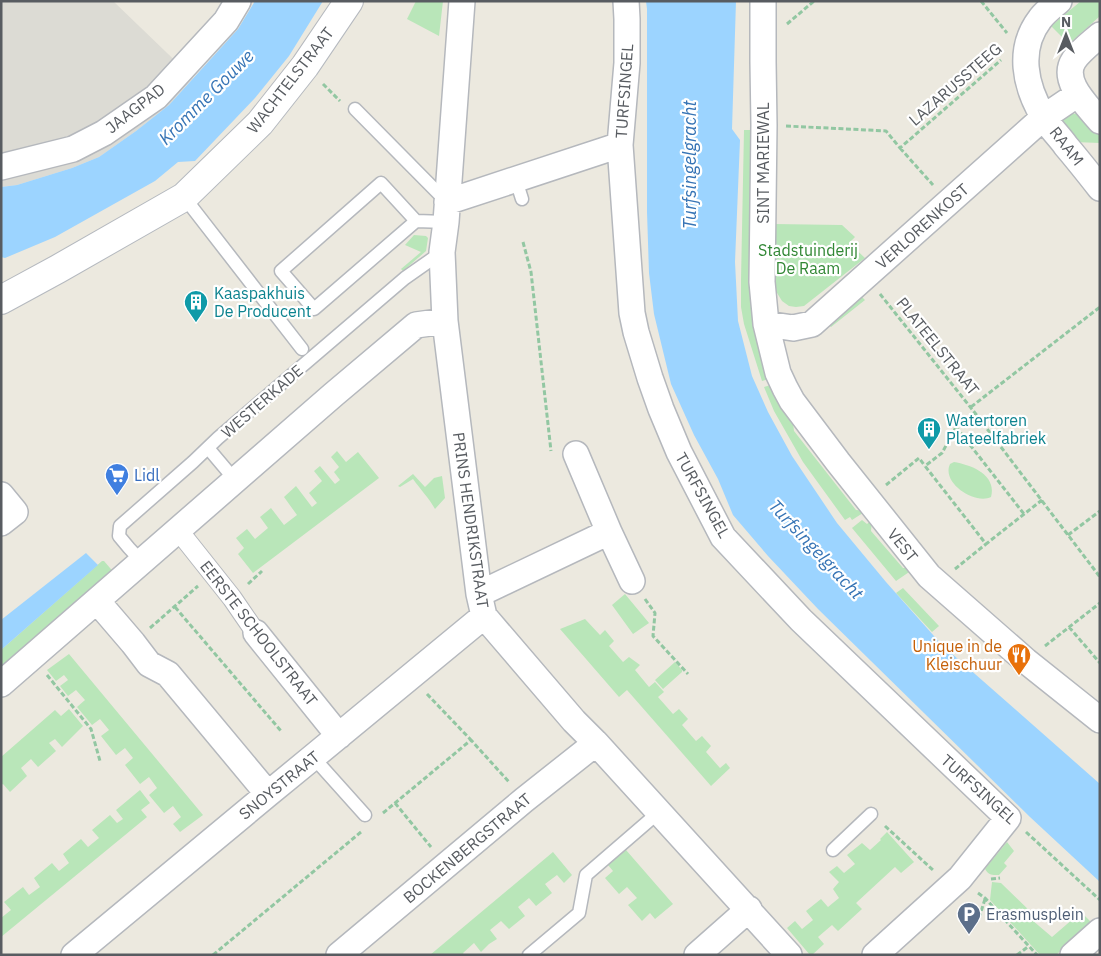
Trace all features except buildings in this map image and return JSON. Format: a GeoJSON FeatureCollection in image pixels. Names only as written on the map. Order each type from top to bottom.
{"type":"FeatureCollection","features":[{"type":"Feature","properties":{"kind":"main road","name":"WACHTELSTRAAT"},"geometry":{"type":"LineString","coordinates":[[1,300],[184,197],[260,124],[305,66],[349,1]]}},
{"type":"Feature","properties":{"kind":"street","name":"JAAGPAD"},"geometry":{"type":"LineString","coordinates":[[1,167],[72,149],[104,133],[156,96],[226,21],[238,1]]}},
{"type":"Feature","properties":{"kind":"street","name":"PRINS HENDRIKSTRAAT"},"geometry":{"type":"LineString","coordinates":[[462,1],[447,212],[442,252],[445,320],[482,605],[574,721],[749,909],[789,955]]}},
{"type":"Feature","properties":{"kind":"street","name":"TURFSINGEL"},"geometry":{"type":"LineString","coordinates":[[626,1],[628,19],[627,63],[620,145],[632,313],[636,332],[656,394],[679,452],[723,537],[801,620],[1008,818]]}},
{"type":"Feature","properties":{"kind":"street","name":"SINT MARIEWAL"},"geometry":{"type":"LineString","coordinates":[[763,1],[762,282],[766,324]]}},
{"type":"Feature","properties":{"kind":"street"},"geometry":{"type":"LineString","coordinates":[[1044,117],[1034,98],[1027,78],[1026,52],[1032,31],[1046,13],[1059,1]]}},
{"type":"Feature","properties":{"kind":"street"},"geometry":{"type":"LineString","coordinates":[[1100,35],[1079,53],[1070,70],[1072,84],[1100,121]]}},
{"type":"Feature","properties":{"kind":"street","name":"RAAM"},"geometry":{"type":"LineString","coordinates":[[1078,94],[1044,117],[1100,188]]}},
{"type":"Feature","properties":{"kind":"street","name":"VERLORENKOST"},"geometry":{"type":"LineString","coordinates":[[766,324],[793,328],[812,324],[1044,117]]}},
{"type":"Feature","properties":{"kind":"street"},"geometry":{"type":"LineString","coordinates":[[447,212],[519,190],[620,145]]}},
{"type":"Feature","properties":{"kind":"street"},"geometry":{"type":"LineString","coordinates":[[1,684],[416,325],[445,320]]}},
{"type":"Feature","properties":{"kind":"street","name":"VEST"},"geometry":{"type":"LineString","coordinates":[[766,324],[778,372],[792,402],[928,576],[1026,662],[1100,720]]}},
{"type":"Feature","properties":{"kind":"street"},"geometry":{"type":"LineString","coordinates":[[576,454],[609,532],[632,580]]}},
{"type":"Feature","properties":{"kind":"street"},"geometry":{"type":"LineString","coordinates":[[1,495],[15,512],[1,523]]}},
{"type":"Feature","properties":{"kind":"street","name":"EERSTE SCHOOLSTRAAT"},"geometry":{"type":"LineString","coordinates":[[178,530],[339,736]]}},
{"type":"Feature","properties":{"kind":"street","name":"SNOYSTRAAT"},"geometry":{"type":"LineString","coordinates":[[74,955],[413,676],[482,605],[609,532]]}},
{"type":"Feature","properties":{"kind":"street"},"geometry":{"type":"LineString","coordinates":[[97,601],[133,643],[148,664],[168,674],[268,794]]}},
{"type":"Feature","properties":{"kind":"street","name":"BOCKENBERGSTRAAT"},"geometry":{"type":"LineString","coordinates":[[339,955],[524,800],[596,743]]}},
{"type":"Feature","properties":{"kind":"street"},"geometry":{"type":"LineString","coordinates":[[875,955],[956,882],[1008,818]]}},
{"type":"Feature","properties":{"kind":"street"},"geometry":{"type":"LineString","coordinates":[[697,955],[749,909]]}},
{"type":"Feature","properties":{"kind":"street"},"geometry":{"type":"LineString","coordinates":[[1073,955],[1100,931]]}},
{"type":"Feature","properties":{"kind":"lane"},"geometry":{"type":"LineString","coordinates":[[355,109],[447,212],[416,221],[314,309],[282,271],[381,183],[416,221]]}},
{"type":"Feature","properties":{"kind":"lane"},"geometry":{"type":"LineString","coordinates":[[184,197],[302,349]]}},
{"type":"Feature","properties":{"kind":"lane","name":"WESTERKADE"},"geometry":{"type":"LineString","coordinates":[[142,562],[119,536],[120,526],[405,278],[442,252]]}},
{"type":"Feature","properties":{"kind":"lane"},"geometry":{"type":"LineString","coordinates":[[208,448],[235,480]]}},
{"type":"Feature","properties":{"kind":"lane"},"geometry":{"type":"LineString","coordinates":[[313,757],[368,819]]}},
{"type":"Feature","properties":{"kind":"lane"},"geometry":{"type":"LineString","coordinates":[[529,955],[579,913],[586,874],[659,812]]}},
{"type":"Feature","properties":{"kind":"lane"},"geometry":{"type":"LineString","coordinates":[[833,850],[871,814]]}},
{"type":"Feature","properties":{"kind":"path"},"geometry":{"type":"LineString","coordinates":[[787,16],[787,24],[814,1]]}},
{"type":"Feature","properties":{"kind":"path"},"geometry":{"type":"LineString","coordinates":[[981,1],[1004,29]]}},
{"type":"Feature","properties":{"kind":"path","name":"LAZARUSSTEEG"},"geometry":{"type":"LineString","coordinates":[[900,148],[1009,53],[1029,41]]}},
{"type":"Feature","properties":{"kind":"path"},"geometry":{"type":"LineString","coordinates":[[305,66],[346,108],[355,109]]}},
{"type":"Feature","properties":{"kind":"path"},"geometry":{"type":"LineString","coordinates":[[764,132],[886,131],[948,202]]}},
{"type":"Feature","properties":{"kind":"path"},"geometry":{"type":"LineString","coordinates":[[522,242],[531,272],[550,451],[576,454]]}},
{"type":"Feature","properties":{"kind":"path","name":"PLATEELSTRAAT"},"geometry":{"type":"LineString","coordinates":[[866,276],[971,407],[1100,577]]}},
{"type":"Feature","properties":{"kind":"path"},"geometry":{"type":"LineString","coordinates":[[971,407],[1100,307]]}},
{"type":"Feature","properties":{"kind":"path"},"geometry":{"type":"LineString","coordinates":[[925,466],[942,454],[956,427],[975,413]]}},
{"type":"Feature","properties":{"kind":"path"},"geometry":{"type":"LineString","coordinates":[[956,427],[1024,514]]}},
{"type":"Feature","properties":{"kind":"path"},"geometry":{"type":"LineString","coordinates":[[867,500],[919,458],[986,544]]}},
{"type":"Feature","properties":{"kind":"path"},"geometry":{"type":"LineString","coordinates":[[937,584],[1042,500]]}},
{"type":"Feature","properties":{"kind":"path"},"geometry":{"type":"LineString","coordinates":[[1068,535],[1100,511]]}},
{"type":"Feature","properties":{"kind":"path"},"geometry":{"type":"LineString","coordinates":[[133,643],[213,573]]}},
{"type":"Feature","properties":{"kind":"path"},"geometry":{"type":"LineString","coordinates":[[632,580],[655,613],[653,636],[688,674]]}},
{"type":"Feature","properties":{"kind":"path"},"geometry":{"type":"LineString","coordinates":[[1026,662],[1100,603]]}},
{"type":"Feature","properties":{"kind":"path"},"geometry":{"type":"LineString","coordinates":[[175,607],[280,731]]}},
{"type":"Feature","properties":{"kind":"path"},"geometry":{"type":"LineString","coordinates":[[1069,627],[1100,663]]}},
{"type":"Feature","properties":{"kind":"path"},"geometry":{"type":"LineString","coordinates":[[32,657],[91,729],[100,761]]}},
{"type":"Feature","properties":{"kind":"path"},"geometry":{"type":"LineString","coordinates":[[413,676],[524,800]]}},
{"type":"Feature","properties":{"kind":"path"},"geometry":{"type":"LineString","coordinates":[[213,955],[368,819],[395,803],[471,740]]}},
{"type":"Feature","properties":{"kind":"path"},"geometry":{"type":"LineString","coordinates":[[395,803],[446,865]]}},
{"type":"Feature","properties":{"kind":"path"},"geometry":{"type":"LineString","coordinates":[[871,814],[956,882],[985,898],[1037,955]]}},
{"type":"Feature","properties":{"kind":"path","name":"TURFSINGEL"},"geometry":{"type":"LineString","coordinates":[[1008,818],[1021,827],[1100,900]]}},
{"type":"Feature","properties":{"kind":"path"},"geometry":{"type":"LineString","coordinates":[[990,879],[1000,878]]}},
{"type":"Feature","properties":{"kind":"path"},"geometry":{"type":"LineString","coordinates":[[979,918],[985,898]]}},
{"type":"Feature","properties":{"kind":"path"},"geometry":{"type":"LineString","coordinates":[[1017,955],[1029,946]]}},
{"type":"Feature","properties":{"kind":"shaded area"},"geometry":{"type":"Polygon","coordinates":[[[1,1],[113,1],[193,78],[169,105],[99,157],[72,168],[17,185],[1,187],[1,1]]]}},
{"type":"Feature","properties":{"kind":"green space"},"geometry":{"type":"Polygon","coordinates":[[[416,1],[443,1],[439,36],[407,19],[416,1]]]}},
{"type":"Feature","properties":{"kind":"green space"},"geometry":{"type":"Polygon","coordinates":[[[1081,1],[1100,1],[1100,16],[1069,44],[1051,26],[1081,1]]]}},
{"type":"Feature","properties":{"kind":"green space"},"geometry":{"type":"Polygon","coordinates":[[[1068,113],[1084,115],[1100,133],[1100,143],[1074,142],[1061,124],[1061,119],[1068,113]]]}},
{"type":"Feature","properties":{"kind":"green space"},"geometry":{"type":"Polygon","coordinates":[[[744,130],[757,130],[772,378],[762,381],[744,324],[741,307],[744,130]]]}},
{"type":"Feature","properties":{"kind":"green space","name":"Stadstuinderij De Raam"},"geometry":{"type":"Polygon","coordinates":[[[774,224],[842,225],[855,237],[849,243],[865,258],[804,306],[789,306],[782,301],[774,288],[774,224]]]}},
{"type":"Feature","properties":{"kind":"green space"},"geometry":{"type":"Polygon","coordinates":[[[414,235],[426,236],[428,238],[426,251],[403,271],[401,269],[421,252],[405,245],[414,235]]]}},
{"type":"Feature","properties":{"kind":"green space"},"geometry":{"type":"Polygon","coordinates":[[[860,295],[865,300],[831,327],[826,322],[860,295]]]}},
{"type":"Feature","properties":{"kind":"green space"},"geometry":{"type":"Polygon","coordinates":[[[774,384],[793,423],[794,431],[856,510],[866,511],[852,520],[850,517],[845,520],[803,462],[774,411],[764,387],[774,384]]]}},
{"type":"Feature","properties":{"kind":"green space"},"geometry":{"type":"Polygon","coordinates":[[[337,451],[346,462],[358,452],[379,478],[253,573],[238,554],[244,548],[236,538],[247,529],[255,539],[268,528],[260,517],[271,508],[284,525],[297,515],[284,497],[296,486],[312,507],[317,503],[309,493],[322,481],[314,471],[320,466],[335,484],[340,480],[334,472],[339,467],[331,457],[337,451]]]}},
{"type":"Feature","properties":{"kind":"green space"},"geometry":{"type":"Polygon","coordinates":[[[954,462],[982,472],[990,483],[992,489],[991,497],[977,498],[961,491],[950,478],[950,464],[954,462]]]}},
{"type":"Feature","properties":{"kind":"green space"},"geometry":{"type":"Polygon","coordinates":[[[413,474],[425,487],[434,478],[442,476],[445,498],[435,509],[413,479],[400,487],[398,486],[413,474]]]}},
{"type":"Feature","properties":{"kind":"green space"},"geometry":{"type":"Polygon","coordinates":[[[862,520],[867,524],[872,520],[871,531],[903,568],[915,568],[896,581],[852,528],[862,520]]]}},
{"type":"Feature","properties":{"kind":"green space"},"geometry":{"type":"Polygon","coordinates":[[[102,561],[116,575],[1,675],[1,650],[102,561]]]}},
{"type":"Feature","properties":{"kind":"green space"},"geometry":{"type":"Polygon","coordinates":[[[903,588],[939,626],[932,632],[896,593],[903,588]]]}},
{"type":"Feature","properties":{"kind":"green space"},"geometry":{"type":"Polygon","coordinates":[[[625,594],[649,623],[633,634],[612,605],[625,594]]]}},
{"type":"Feature","properties":{"kind":"green space"},"geometry":{"type":"Polygon","coordinates":[[[585,619],[600,635],[605,630],[614,641],[609,646],[623,662],[629,657],[640,665],[635,670],[649,687],[655,682],[664,692],[658,697],[673,714],[679,709],[688,719],[682,725],[696,741],[702,736],[711,746],[706,752],[720,768],[726,763],[730,768],[711,786],[627,690],[619,697],[560,629],[585,619]]]}},
{"type":"Feature","properties":{"kind":"green space"},"geometry":{"type":"Polygon","coordinates":[[[69,654],[203,815],[180,832],[173,824],[181,817],[173,806],[164,813],[149,795],[157,788],[149,777],[140,784],[125,765],[133,758],[125,748],[116,755],[101,736],[109,730],[100,719],[92,725],[77,707],[85,700],[76,690],[68,696],[60,686],[68,680],[64,675],[56,681],[47,670],[69,654]]]}},
{"type":"Feature","properties":{"kind":"green space"},"geometry":{"type":"Polygon","coordinates":[[[675,662],[682,672],[663,689],[655,680],[675,662]]]}},
{"type":"Feature","properties":{"kind":"green space"},"geometry":{"type":"Polygon","coordinates":[[[69,709],[83,726],[62,747],[55,739],[49,743],[56,751],[38,767],[31,759],[21,768],[27,776],[10,792],[3,784],[1,785],[1,757],[55,710],[61,716],[69,709]]]}},
{"type":"Feature","properties":{"kind":"green space"},"geometry":{"type":"Polygon","coordinates":[[[140,790],[150,803],[141,810],[147,817],[1,937],[1,918],[11,910],[4,902],[23,887],[29,895],[40,887],[34,878],[52,863],[59,871],[69,863],[63,854],[81,839],[88,847],[99,838],[92,830],[110,815],[117,823],[123,819],[116,810],[140,790]]]}},
{"type":"Feature","properties":{"kind":"green space"},"geometry":{"type":"Polygon","coordinates":[[[887,832],[914,862],[901,873],[895,867],[856,903],[862,909],[838,931],[832,925],[818,937],[824,944],[810,955],[787,928],[795,921],[802,929],[813,920],[806,911],[821,899],[828,907],[839,898],[833,889],[839,882],[829,872],[837,866],[844,873],[855,864],[847,855],[862,843],[870,850],[887,832]]]}},
{"type":"Feature","properties":{"kind":"green space"},"geometry":{"type":"Polygon","coordinates":[[[1007,842],[1014,851],[1004,863],[1007,866],[999,875],[990,874],[985,869],[1007,842]]]}},
{"type":"Feature","properties":{"kind":"green space"},"geometry":{"type":"Polygon","coordinates":[[[626,850],[673,904],[655,919],[650,913],[642,921],[628,905],[637,898],[627,887],[619,894],[605,878],[613,871],[608,865],[626,850]]]}},
{"type":"Feature","properties":{"kind":"green space"},"geometry":{"type":"Polygon","coordinates":[[[553,852],[572,875],[564,883],[557,875],[545,884],[552,893],[536,906],[529,898],[518,907],[525,916],[509,929],[501,921],[490,930],[497,939],[481,952],[474,943],[463,953],[464,955],[430,955],[553,852]]]}},
{"type":"Feature","properties":{"kind":"green space"},"geometry":{"type":"Polygon","coordinates":[[[992,882],[1001,883],[1035,916],[1032,920],[1052,937],[1081,912],[1092,923],[1056,955],[1040,955],[990,900],[992,882]]]}},
{"type":"Feature","properties":{"kind":"water","name":"Kromme Gouwe"},"geometry":{"type":"Polygon","coordinates":[[[255,1],[323,1],[289,56],[255,98],[195,161],[178,162],[155,181],[55,237],[5,258],[1,257],[1,187],[17,185],[72,168],[99,157],[136,131],[169,105],[238,29],[255,1]]]}},
{"type":"Feature","properties":{"kind":"water","name":"Turfsingelgracht"},"geometry":{"type":"Polygon","coordinates":[[[646,1],[736,1],[732,129],[740,140],[735,262],[738,321],[752,376],[768,412],[792,456],[837,523],[886,582],[942,645],[1100,784],[1100,882],[1030,817],[818,609],[768,556],[733,515],[718,479],[694,435],[671,384],[654,314],[649,273],[647,212],[646,1]]]}},
{"type":"Feature","properties":{"kind":"water"},"geometry":{"type":"Polygon","coordinates":[[[86,553],[98,565],[1,650],[1,620],[86,553]]]}},
{"type":"Feature","properties":{"kind":"place","name":"Kaaspakhuis De Producent"},"geometry":{"type":"Point","coordinates":[196,323]}},
{"type":"Feature","properties":{"kind":"place","name":"Watertoren Plateelfabriek"},"geometry":{"type":"Point","coordinates":[929,450]}},
{"type":"Feature","properties":{"kind":"place","name":"Lidl"},"geometry":{"type":"Point","coordinates":[117,496]}},
{"type":"Feature","properties":{"kind":"place","name":"Unique in de Kleischuur"},"geometry":{"type":"Point","coordinates":[1019,676]}},
{"type":"Feature","properties":{"kind":"place","name":"Erasmusplein"},"geometry":{"type":"Point","coordinates":[969,935]}}]}
